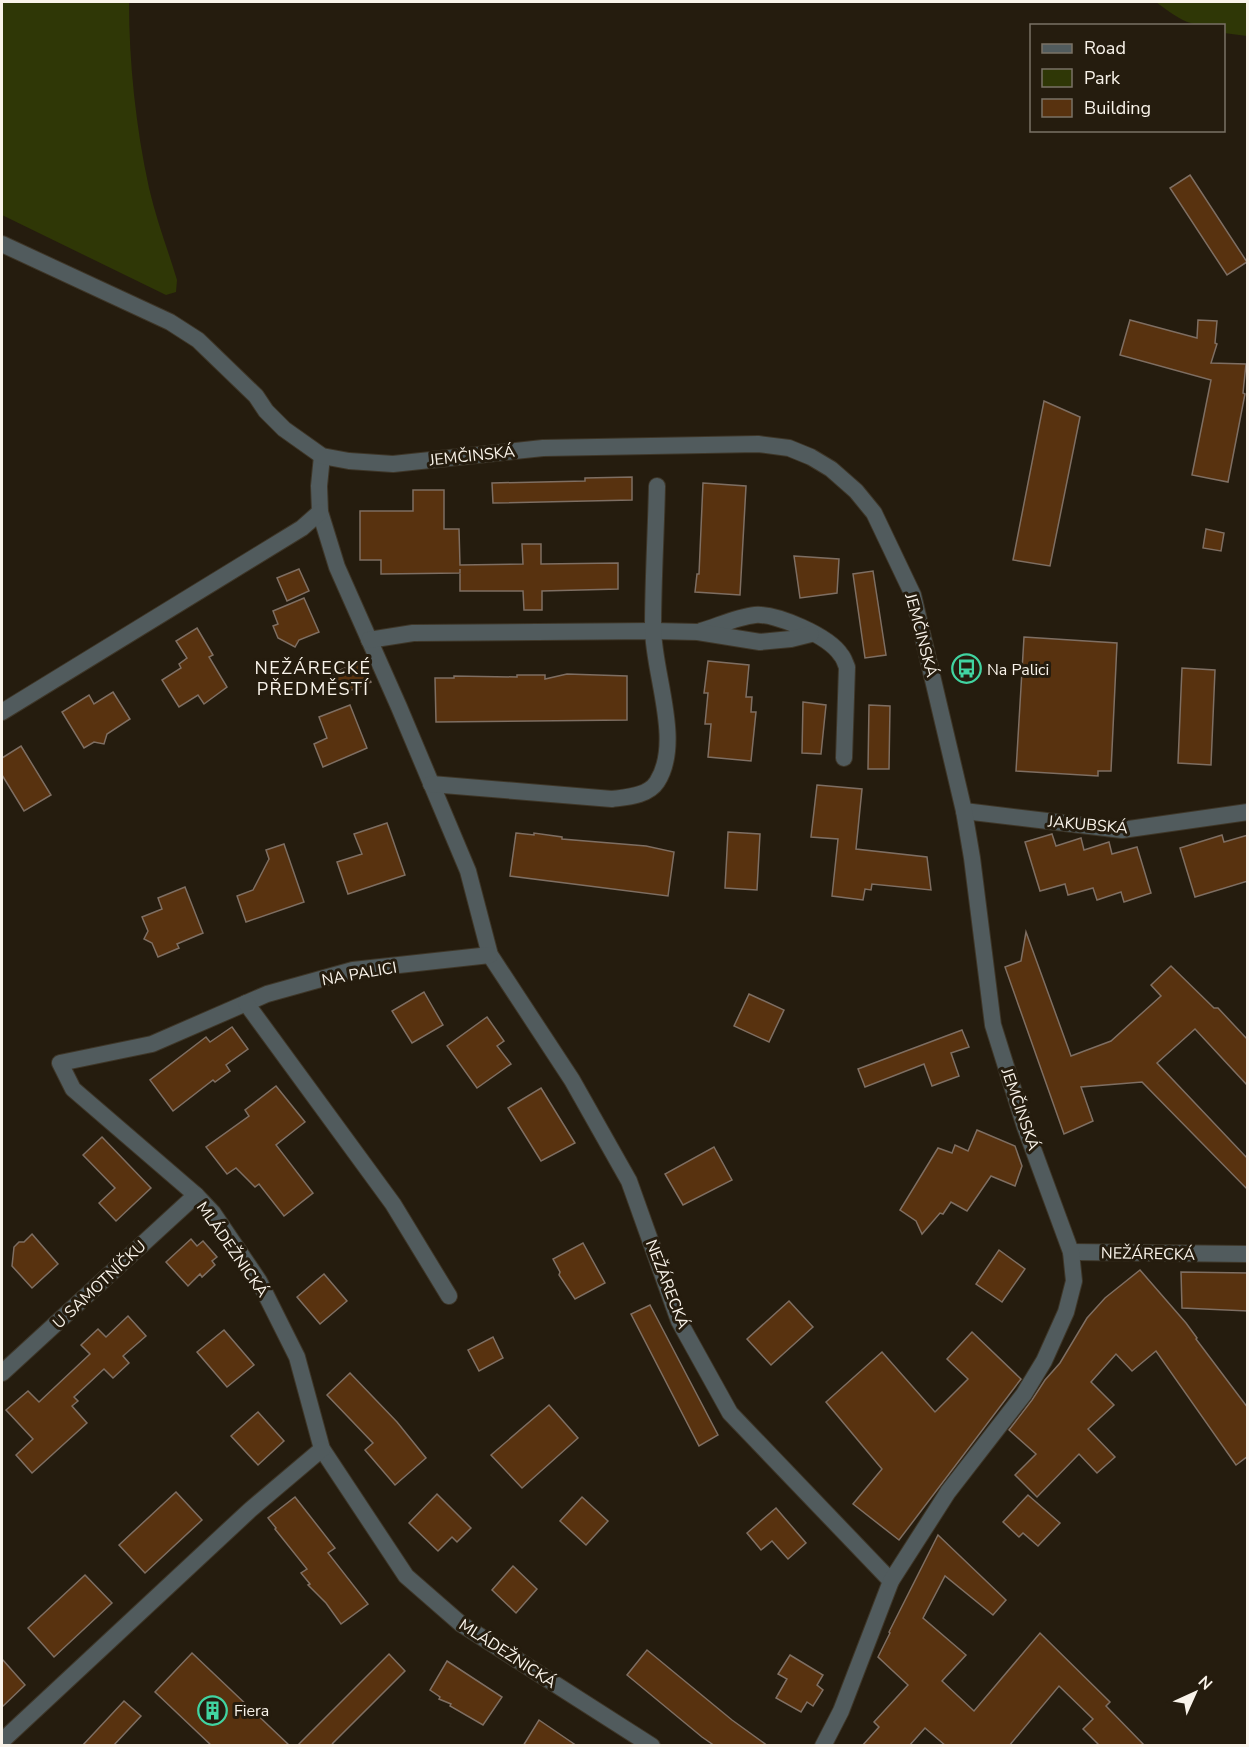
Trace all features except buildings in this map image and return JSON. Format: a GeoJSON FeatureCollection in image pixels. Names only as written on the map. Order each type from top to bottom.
{"type":"FeatureCollection","features":[{"type":"Feature","properties":{"kind":"street"},"geometry":{"type":"LineString","coordinates":[[2,244],[170,322],[198,340],[256,396],[266,411],[284,429],[322,456],[319,486],[320,512],[337,567],[468,871],[490,955]]}},
{"type":"Feature","properties":{"kind":"street","name":"JEMČINSKÁ"},"geometry":{"type":"LineString","coordinates":[[322,456],[349,461],[393,464],[543,448],[758,444],[789,448],[812,457],[831,469],[856,491],[874,513],[913,595],[964,811],[993,1025],[1071,1252]]}},
{"type":"Feature","properties":{"kind":"street"},"geometry":{"type":"LineString","coordinates":[[432,784],[612,799],[635,795],[651,789],[658,781],[669,745],[653,631],[657,486]]}},
{"type":"Feature","properties":{"kind":"street"},"geometry":{"type":"LineString","coordinates":[[2,712],[302,528],[320,512]]}},
{"type":"Feature","properties":{"kind":"street"},"geometry":{"type":"LineString","coordinates":[[698,632],[752,615],[762,615],[789,621],[821,637],[841,654],[847,667],[844,758]]}},
{"type":"Feature","properties":{"kind":"street"},"geometry":{"type":"LineString","coordinates":[[369,640],[413,633],[653,631],[698,632],[760,642],[791,639],[811,634]]}},
{"type":"Feature","properties":{"kind":"street","name":"JAKUBSKÁ"},"geometry":{"type":"LineString","coordinates":[[964,811],[1122,830],[1248,812]]}},
{"type":"Feature","properties":{"kind":"street","name":"NA PALICI"},"geometry":{"type":"LineString","coordinates":[[60,1063],[153,1044],[267,994],[353,970],[490,955]]}},
{"type":"Feature","properties":{"kind":"street","name":"NEŽÁRECKÁ"},"geometry":{"type":"LineString","coordinates":[[490,955],[572,1080],[629,1181],[680,1321],[730,1413],[891,1581]]}},
{"type":"Feature","properties":{"kind":"street"},"geometry":{"type":"LineString","coordinates":[[246,1003],[393,1204],[449,1296]]}},
{"type":"Feature","properties":{"kind":"street","name":"MLÁDEŽNICKÁ"},"geometry":{"type":"LineString","coordinates":[[60,1063],[74,1089],[196,1195],[213,1213],[264,1290],[297,1357],[322,1449],[406,1576],[461,1624],[652,1746]]}},
{"type":"Feature","properties":{"kind":"street","name":"U SAMOTNÍČKU"},"geometry":{"type":"LineString","coordinates":[[2,1373],[196,1195]]}},
{"type":"Feature","properties":{"kind":"street"},"geometry":{"type":"LineString","coordinates":[[824,1746],[841,1712],[891,1581],[948,1492],[1024,1394],[1044,1361],[1066,1312],[1074,1281],[1071,1252]]}},
{"type":"Feature","properties":{"kind":"street","name":"NEŽÁRECKÁ"},"geometry":{"type":"LineString","coordinates":[[1071,1252],[1248,1254]]}},
{"type":"Feature","properties":{"kind":"street"},"geometry":{"type":"LineString","coordinates":[[2,1741],[250,1509],[322,1449]]}},
{"type":"Feature","properties":{"kind":"green space"},"geometry":{"type":"Polygon","coordinates":[[[2,2],[129,2],[132,72],[140,142],[152,200],[177,280],[176,292],[166,295],[2,215],[2,2]]]}},
{"type":"Feature","properties":{"kind":"green space"},"geometry":{"type":"Polygon","coordinates":[[[1156,2],[1247,2],[1247,36],[1225,33],[1225,24],[1194,24],[1174,15],[1156,2]]]}},
{"type":"Feature","properties":{"kind":"place","name":"Na Palici"},"geometry":{"type":"Point","coordinates":[966,669]}},
{"type":"Feature","properties":{"kind":"place","name":"Fiera"},"geometry":{"type":"Point","coordinates":[213,1710]}},
{"type":"Feature","properties":{"kind":"district","name":"NEŽÁRECKÉ PŘEDMĚSTÍ"},"geometry":{"type":"Point","coordinates":[313,678]}}]}
